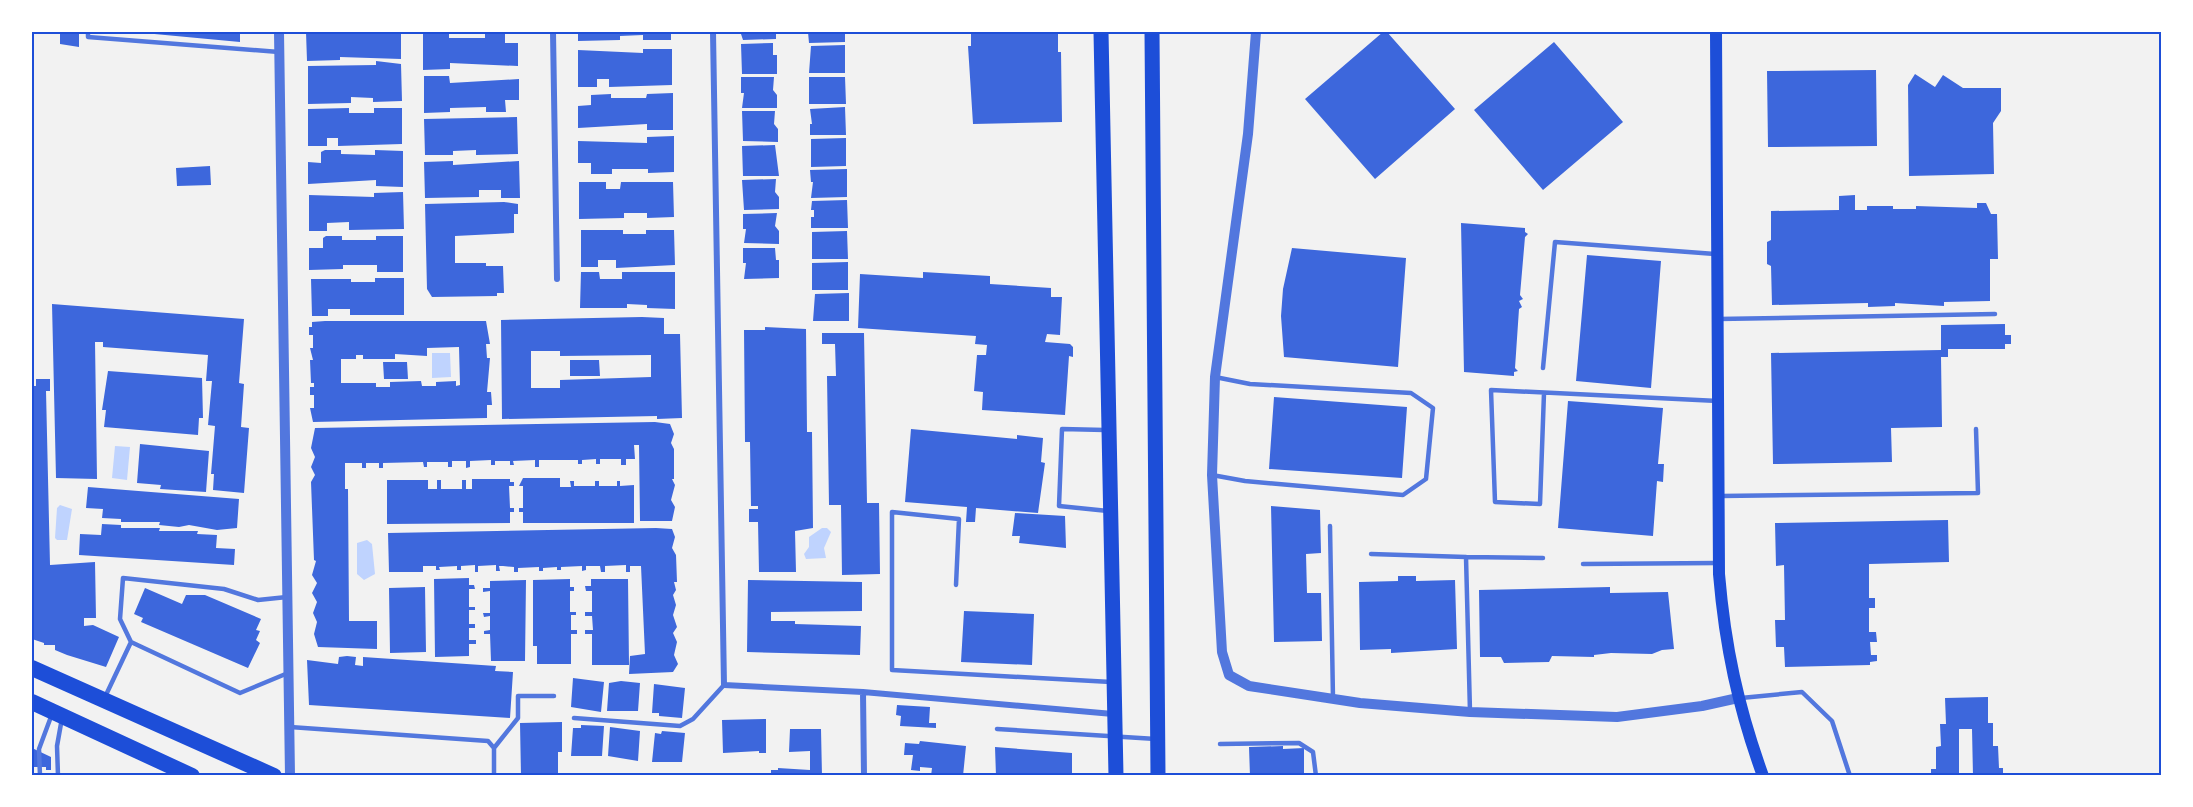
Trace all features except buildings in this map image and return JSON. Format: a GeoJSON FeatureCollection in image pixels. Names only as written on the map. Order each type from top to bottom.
{"type":"FeatureCollection","features":[{"type":"Feature","properties":{"kind":"highway"},"geometry":{"type":"LineString","coordinates":[[32,668],[274,776]]}},
{"type":"Feature","properties":{"kind":"highway"},"geometry":{"type":"LineString","coordinates":[[32,702],[192,776]]}},
{"type":"Feature","properties":{"kind":"main road"},"geometry":{"type":"LineString","coordinates":[[1101,32],[1116,776]]}},
{"type":"Feature","properties":{"kind":"main road"},"geometry":{"type":"LineString","coordinates":[[1152,32],[1158,776]]}},
{"type":"Feature","properties":{"kind":"main road"},"geometry":{"type":"LineString","coordinates":[[1716,32],[1718,563],[1725,639],[1738,698],[1763,776]]}},
{"type":"Feature","properties":{"kind":"street"},"geometry":{"type":"LineString","coordinates":[[279,32],[290,776]]}},
{"type":"Feature","properties":{"kind":"street"},"geometry":{"type":"LineString","coordinates":[[553,32],[557,279]]}},
{"type":"Feature","properties":{"kind":"street"},"geometry":{"type":"LineString","coordinates":[[713,32],[724,685],[863,692],[1114,714]]}},
{"type":"Feature","properties":{"kind":"street"},"geometry":{"type":"LineString","coordinates":[[1256,32],[1248,134],[1215,377],[1212,475],[1222,652],[1229,675],[1249,686],[1333,699],[1470,712],[1617,717],[1702,706],[1738,698]]}},
{"type":"Feature","properties":{"kind":"street"},"geometry":{"type":"LineString","coordinates":[[863,692],[864,776]]}},
{"type":"Feature","properties":{"kind":"lane"},"geometry":{"type":"LineString","coordinates":[[88,32],[88,37],[279,52]]}},
{"type":"Feature","properties":{"kind":"lane"},"geometry":{"type":"LineString","coordinates":[[1543,368],[1555,242],[1718,254]]}},
{"type":"Feature","properties":{"kind":"lane"},"geometry":{"type":"LineString","coordinates":[[1718,319],[1995,314]]}},
{"type":"Feature","properties":{"kind":"lane"},"geometry":{"type":"LineString","coordinates":[[1212,475],[1245,481],[1403,495],[1426,479],[1433,408],[1411,393],[1250,384],[1215,377]]}},
{"type":"Feature","properties":{"kind":"lane"},"geometry":{"type":"LineString","coordinates":[[1544,393],[1540,504],[1495,502],[1491,390],[1718,401]]}},
{"type":"Feature","properties":{"kind":"lane"},"geometry":{"type":"LineString","coordinates":[[1109,430],[1062,429],[1059,506],[1110,511]]}},
{"type":"Feature","properties":{"kind":"lane"},"geometry":{"type":"LineString","coordinates":[[1718,496],[1978,493],[1976,429]]}},
{"type":"Feature","properties":{"kind":"lane"},"geometry":{"type":"LineString","coordinates":[[956,585],[959,519],[892,512],[892,670],[1113,682]]}},
{"type":"Feature","properties":{"kind":"lane"},"geometry":{"type":"LineString","coordinates":[[1330,526],[1333,699]]}},
{"type":"Feature","properties":{"kind":"lane"},"geometry":{"type":"LineString","coordinates":[[1371,554],[1543,558]]}},
{"type":"Feature","properties":{"kind":"lane"},"geometry":{"type":"LineString","coordinates":[[1466,557],[1470,712]]}},
{"type":"Feature","properties":{"kind":"lane"},"geometry":{"type":"LineString","coordinates":[[1583,564],[1718,563]]}},
{"type":"Feature","properties":{"kind":"lane"},"geometry":{"type":"LineString","coordinates":[[287,597],[258,600],[224,589],[123,578],[120,619],[131,642],[240,693],[288,673]]}},
{"type":"Feature","properties":{"kind":"lane"},"geometry":{"type":"LineString","coordinates":[[103,700],[131,642]]}},
{"type":"Feature","properties":{"kind":"lane"},"geometry":{"type":"LineString","coordinates":[[574,718],[680,726],[693,719],[724,685]]}},
{"type":"Feature","properties":{"kind":"lane"},"geometry":{"type":"LineString","coordinates":[[1738,698],[1802,692],[1832,721],[1850,776]]}},
{"type":"Feature","properties":{"kind":"lane"},"geometry":{"type":"LineString","coordinates":[[494,776],[494,748],[518,718],[518,696],[554,696]]}},
{"type":"Feature","properties":{"kind":"lane"},"geometry":{"type":"LineString","coordinates":[[40,776],[39,749],[58,714]]}},
{"type":"Feature","properties":{"kind":"lane"},"geometry":{"type":"LineString","coordinates":[[58,714],[58,776]]}},
{"type":"Feature","properties":{"kind":"lane"},"geometry":{"type":"LineString","coordinates":[[289,727],[488,741],[494,748]]}},
{"type":"Feature","properties":{"kind":"lane"},"geometry":{"type":"LineString","coordinates":[[997,729],[1157,739]]}},
{"type":"Feature","properties":{"kind":"lane"},"geometry":{"type":"LineString","coordinates":[[1220,744],[1299,743],[1313,752],[1316,776]]}},
{"type":"Feature","properties":{"kind":"water"},"geometry":{"type":"Polygon","coordinates":[[[432,353],[450,353],[451,377],[432,378],[432,353]]]}},
{"type":"Feature","properties":{"kind":"water"},"geometry":{"type":"Polygon","coordinates":[[[115,446],[130,447],[127,480],[112,478],[115,446]]]}},
{"type":"Feature","properties":{"kind":"water"},"geometry":{"type":"Polygon","coordinates":[[[60,505],[72,509],[67,540],[55,538],[57,508],[60,505]]]}},
{"type":"Feature","properties":{"kind":"water"},"geometry":{"type":"Polygon","coordinates":[[[822,528],[827,528],[831,532],[824,548],[826,558],[806,559],[804,554],[809,547],[809,537],[822,528]]]}},
{"type":"Feature","properties":{"kind":"water"},"geometry":{"type":"Polygon","coordinates":[[[367,540],[372,544],[375,574],[364,580],[357,574],[357,543],[367,540]]]}}]}
